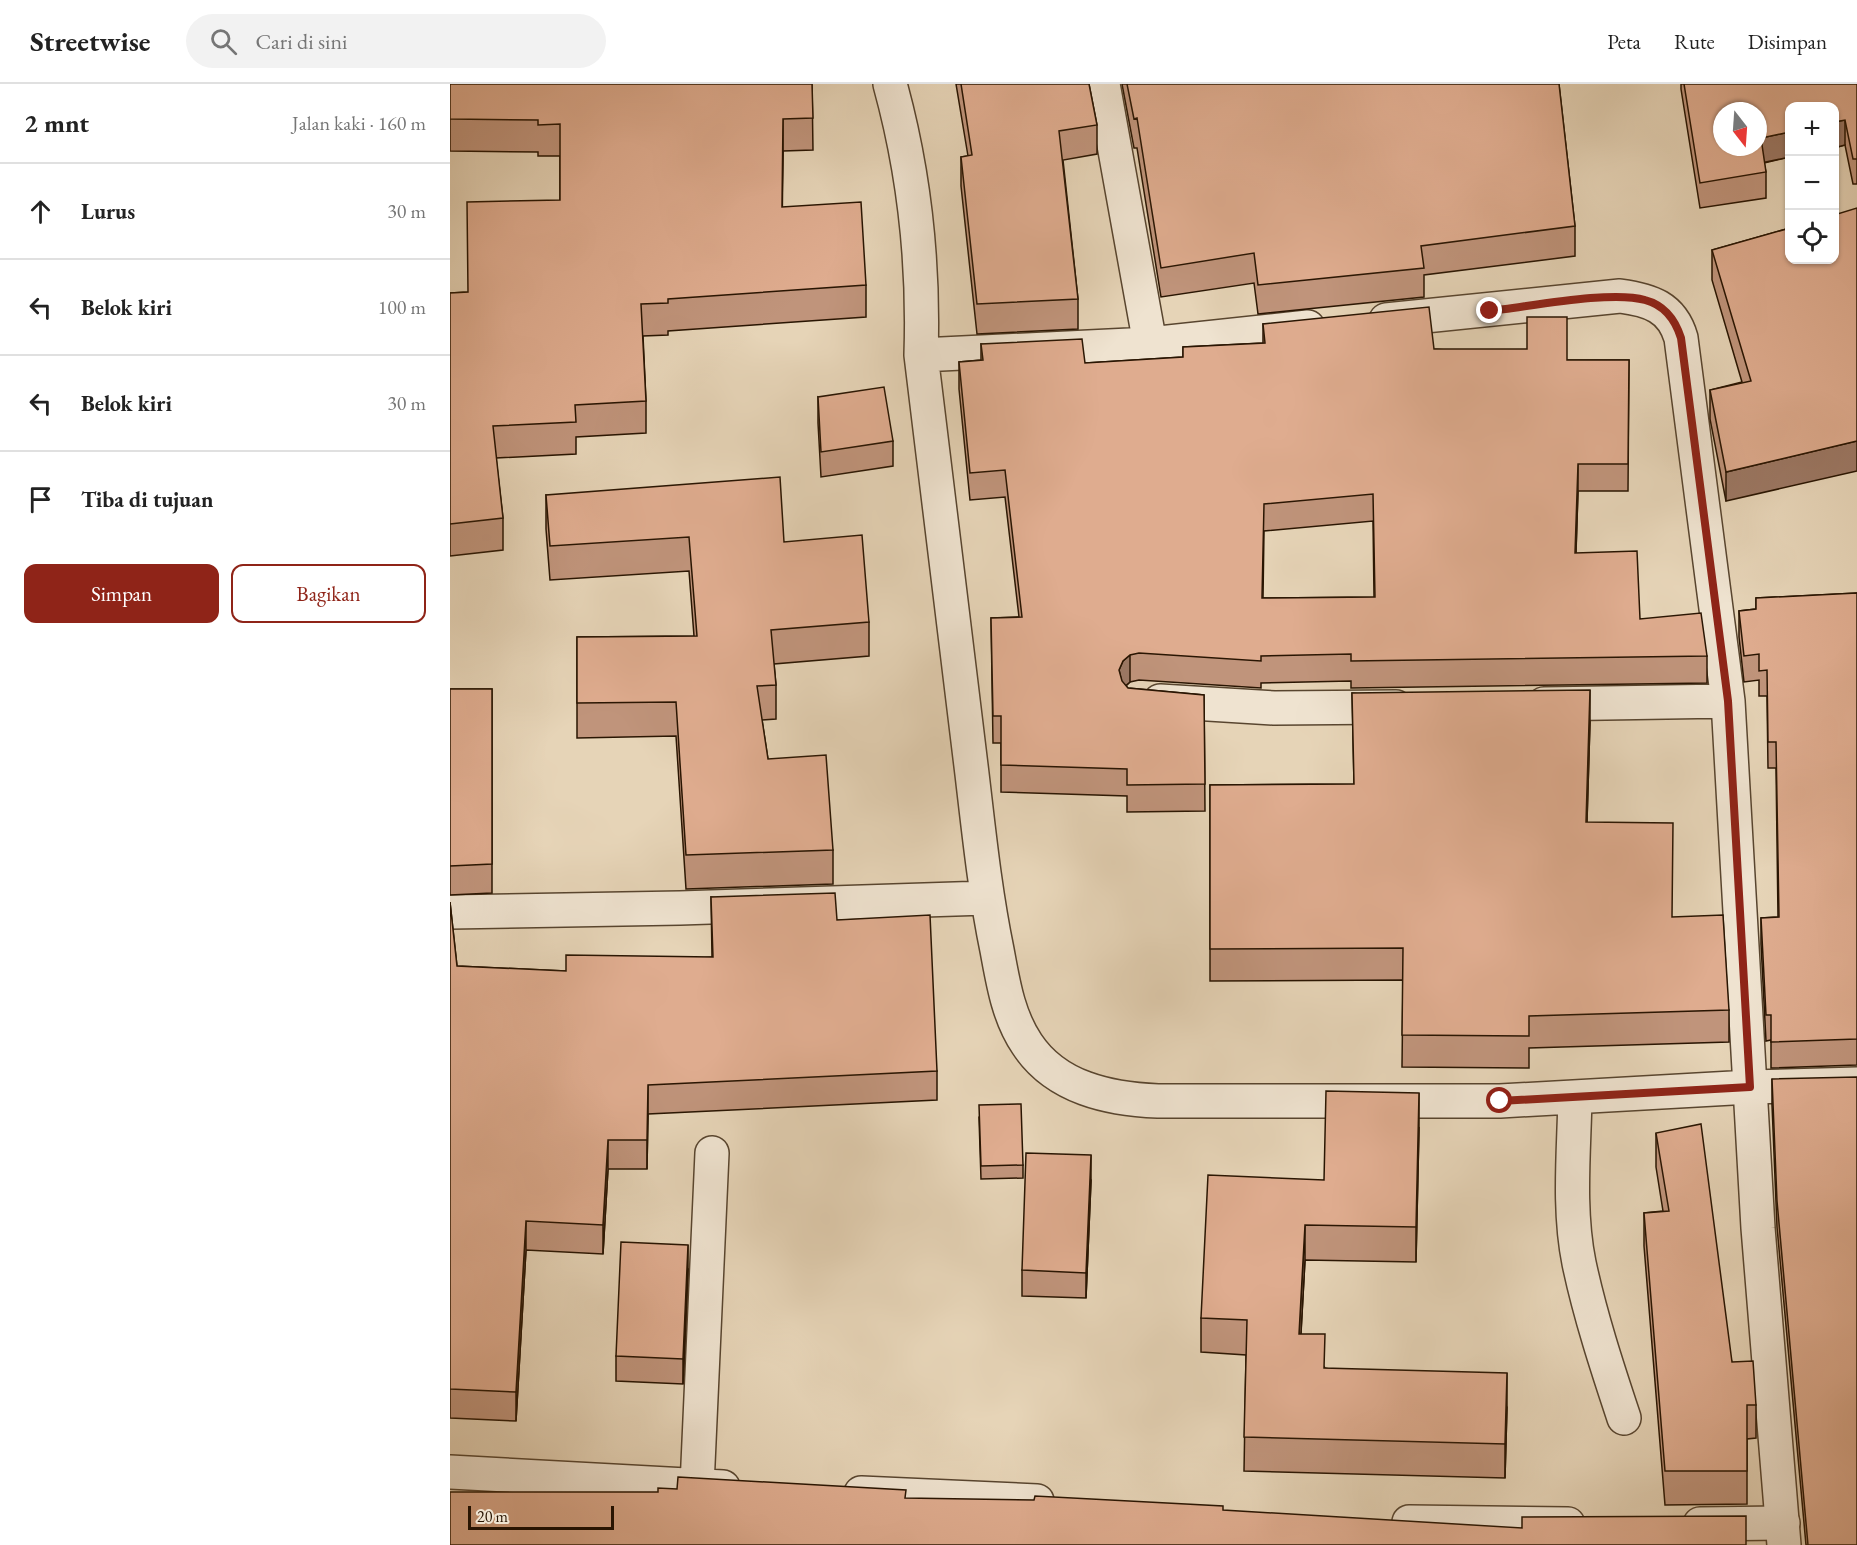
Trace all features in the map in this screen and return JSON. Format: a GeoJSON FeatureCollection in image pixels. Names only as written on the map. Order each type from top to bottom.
{"type":"FeatureCollection","features":[{"type":"Feature","properties":{"kind":"street"},"geometry":{"type":"LineString","coordinates":[[890,84],[902,126],[914,206],[923,308],[921,355],[986,898],[1006,999],[1026,1042],[1041,1062],[1060,1077],[1090,1091],[1119,1099],[1158,1101],[1500,1101],[1750,1087],[1857,1084]]}},
{"type":"Feature","properties":{"kind":"street"},"geometry":{"type":"LineString","coordinates":[[1103,84],[1150,344]]}},
{"type":"Feature","properties":{"kind":"street"},"geometry":{"type":"LineString","coordinates":[[921,355],[1150,344],[1620,296],[1645,300],[1669,314],[1677,325],[1681,338],[1728,701],[1758,1228],[1783,1534],[1675,1524]]}},
{"type":"Feature","properties":{"kind":"street"},"geometry":{"type":"LineString","coordinates":[[1138,699],[1274,708],[1423,706]]}},
{"type":"Feature","properties":{"kind":"street"},"geometry":{"type":"LineString","coordinates":[[1517,705],[1728,701]]}},
{"type":"Feature","properties":{"kind":"street"},"geometry":{"type":"LineString","coordinates":[[450,912],[680,908],[986,898]]}},
{"type":"Feature","properties":{"kind":"street"},"geometry":{"type":"LineString","coordinates":[[1575,1097],[1573,1196],[1579,1262],[1603,1354],[1624,1418]]}},
{"type":"Feature","properties":{"kind":"street"},"geometry":{"type":"LineString","coordinates":[[697,1486],[712,1153]]}},
{"type":"Feature","properties":{"kind":"street"},"geometry":{"type":"LineString","coordinates":[[450,1472],[756,1489]]}},
{"type":"Feature","properties":{"kind":"street"},"geometry":{"type":"LineString","coordinates":[[826,1492],[1071,1503]]}},
{"type":"Feature","properties":{"kind":"street"},"geometry":{"type":"LineString","coordinates":[[1377,1520],[1447,1524],[1603,1524]]}},
{"type":"Feature","properties":{"kind":"building"},"geometry":{"type":"Polygon","coordinates":[[[450,84],[812,84],[813,118],[783,119],[782,207],[861,202],[866,285],[668,299],[668,303],[641,304],[646,401],[575,405],[576,422],[493,426],[503,518],[450,524],[450,293],[468,292],[467,202],[560,200],[560,124],[538,125],[538,120],[450,119],[450,84]]]}},
{"type":"Feature","properties":{"kind":"building"},"geometry":{"type":"Polygon","coordinates":[[[961,84],[1089,84],[1097,125],[1059,131],[1078,299],[977,304],[961,157],[972,155],[961,84]]]}},
{"type":"Feature","properties":{"kind":"building"},"geometry":{"type":"Polygon","coordinates":[[[1127,84],[1559,84],[1575,226],[1421,246],[1424,268],[1258,285],[1254,253],[1161,268],[1137,118],[1134,119],[1127,84]]]}},
{"type":"Feature","properties":{"kind":"building"},"geometry":{"type":"Polygon","coordinates":[[[1684,84],[1857,84],[1857,159],[1853,159],[1845,120],[1839,121],[1839,102],[1785,102],[1785,133],[1767,137],[1767,102],[1713,102],[1713,156],[1764,156],[1766,172],[1700,183],[1684,84]]]}},
{"type":"Feature","properties":{"kind":"building"},"geometry":{"type":"Polygon","coordinates":[[[1857,208],[1857,441],[1726,472],[1710,390],[1751,381],[1712,250],[1785,229],[1785,264],[1839,264],[1839,213],[1857,208]]]}},
{"type":"Feature","properties":{"kind":"building"},"geometry":{"type":"Polygon","coordinates":[[[1429,307],[1434,349],[1527,349],[1527,317],[1567,317],[1567,360],[1629,360],[1628,464],[1578,464],[1575,553],[1637,551],[1640,619],[1701,613],[1707,656],[1351,661],[1351,654],[1261,656],[1261,661],[1139,653],[1130,655],[1123,661],[1119,670],[1122,681],[1128,688],[1204,695],[1205,784],[1127,785],[1127,769],[1001,765],[1001,716],[993,716],[991,618],[1022,617],[1005,470],[970,473],[959,362],[983,360],[981,344],[1082,339],[1085,363],[1183,357],[1183,347],[1265,343],[1263,324],[1429,307]],[[1373,494],[1264,504],[1262,598],[1375,597],[1373,494]]]}},
{"type":"Feature","properties":{"kind":"building"},"geometry":{"type":"Polygon","coordinates":[[[884,387],[893,441],[821,452],[818,397],[884,387]]]}},
{"type":"Feature","properties":{"kind":"building"},"geometry":{"type":"Polygon","coordinates":[[[780,477],[784,542],[862,535],[869,622],[771,630],[776,685],[757,686],[768,759],[826,755],[833,850],[686,855],[676,702],[577,703],[577,637],[697,636],[689,537],[550,546],[546,495],[780,477]]]}},
{"type":"Feature","properties":{"kind":"building"},"geometry":{"type":"Polygon","coordinates":[[[1857,593],[1857,1039],[1771,1042],[1771,1015],[1766,1015],[1761,918],[1779,917],[1776,742],[1768,742],[1767,670],[1759,671],[1759,654],[1744,656],[1739,611],[1756,609],[1756,598],[1857,593]]]}},
{"type":"Feature","properties":{"kind":"building"},"geometry":{"type":"Polygon","coordinates":[[[450,689],[492,689],[492,864],[450,866],[450,689]]]}},
{"type":"Feature","properties":{"kind":"building"},"geometry":{"type":"Polygon","coordinates":[[[1590,690],[1586,822],[1673,823],[1672,917],[1723,915],[1729,1010],[1529,1016],[1529,1036],[1402,1035],[1403,948],[1210,949],[1210,785],[1354,784],[1352,693],[1590,690]]]}},
{"type":"Feature","properties":{"kind":"building"},"geometry":{"type":"Polygon","coordinates":[[[835,893],[837,920],[930,915],[937,1071],[648,1085],[647,1140],[608,1140],[603,1225],[526,1221],[516,1392],[450,1389],[450,902],[457,966],[566,971],[566,955],[713,957],[711,897],[835,893]]]}},
{"type":"Feature","properties":{"kind":"building"},"geometry":{"type":"Polygon","coordinates":[[[1857,1077],[1857,1545],[1808,1545],[1777,1201],[1772,1079],[1857,1077]]]}},
{"type":"Feature","properties":{"kind":"building"},"geometry":{"type":"Polygon","coordinates":[[[1326,1091],[1419,1093],[1416,1227],[1305,1225],[1299,1334],[1325,1334],[1324,1368],[1507,1373],[1505,1444],[1244,1437],[1247,1320],[1201,1318],[1208,1175],[1324,1180],[1326,1091]]]}},
{"type":"Feature","properties":{"kind":"building"},"geometry":{"type":"Polygon","coordinates":[[[1021,1104],[1023,1165],[981,1166],[979,1105],[1021,1104]]]}},
{"type":"Feature","properties":{"kind":"building"},"geometry":{"type":"Polygon","coordinates":[[[1701,1124],[1732,1362],[1753,1361],[1756,1405],[1747,1405],[1747,1471],[1665,1471],[1644,1213],[1669,1211],[1656,1133],[1701,1124]]]}},
{"type":"Feature","properties":{"kind":"building"},"geometry":{"type":"Polygon","coordinates":[[[1026,1153],[1091,1155],[1086,1273],[1022,1270],[1026,1153]]]}},
{"type":"Feature","properties":{"kind":"building"},"geometry":{"type":"Polygon","coordinates":[[[621,1242],[688,1245],[683,1359],[616,1356],[621,1242]]]}},
{"type":"Feature","properties":{"kind":"building"},"geometry":{"type":"Polygon","coordinates":[[[678,1477],[906,1490],[905,1498],[1034,1500],[1035,1496],[1223,1506],[1223,1510],[1522,1528],[1522,1517],[1746,1516],[1746,1545],[450,1545],[450,1492],[658,1492],[658,1488],[677,1489],[678,1477]]]}},
{"type":"Feature","properties":{"kind":"route"},"geometry":{"type":"LineString","coordinates":[[1490,311],[1620,296],[1645,300],[1659,306],[1677,325],[1681,338],[1728,701],[1750,1087],[1500,1101]]}}]}
